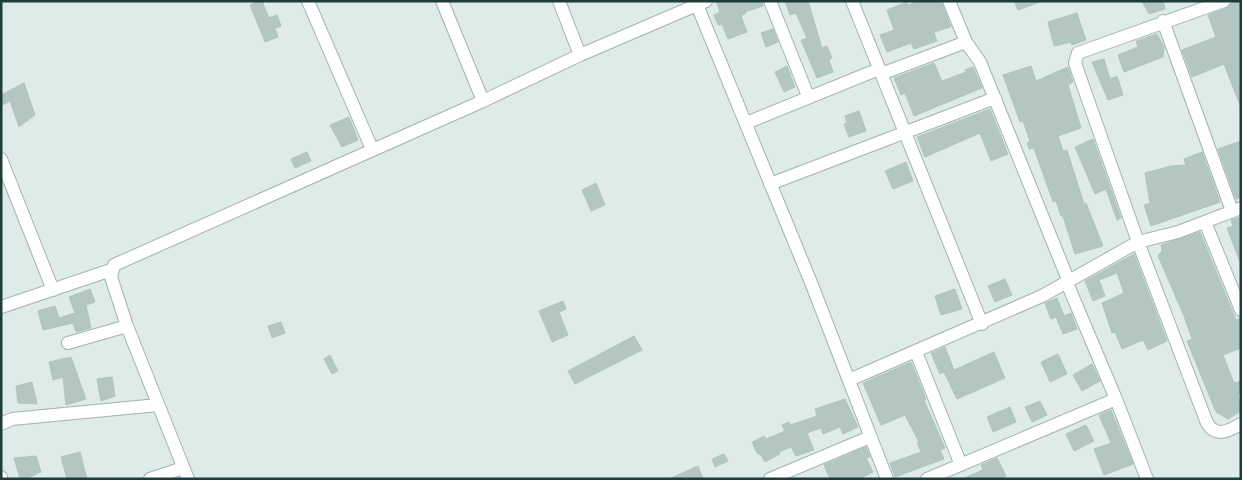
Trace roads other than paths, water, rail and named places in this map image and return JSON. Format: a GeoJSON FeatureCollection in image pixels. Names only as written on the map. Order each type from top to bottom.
{"type":"FeatureCollection","features":[{"type":"Feature","properties":{"kind":"street"},"geometry":{"type":"LineString","coordinates":[[308,1],[372,149]]}},
{"type":"Feature","properties":{"kind":"street"},"geometry":{"type":"LineString","coordinates":[[442,1],[483,101]]}},
{"type":"Feature","properties":{"kind":"street"},"geometry":{"type":"LineString","coordinates":[[559,1],[580,55]]}},
{"type":"Feature","properties":{"kind":"street"},"geometry":{"type":"LineString","coordinates":[[770,1],[808,96]]}},
{"type":"Feature","properties":{"kind":"street"},"geometry":{"type":"LineString","coordinates":[[852,1],[982,324]]}},
{"type":"Feature","properties":{"kind":"street"},"geometry":{"type":"LineString","coordinates":[[949,1],[966,42],[980,62],[1146,479]]}},
{"type":"Feature","properties":{"kind":"street"},"geometry":{"type":"LineString","coordinates":[[1218,2],[1078,53],[1075,63],[1138,242],[1206,423],[1211,430],[1218,433],[1225,432],[1241,424]]}},
{"type":"Feature","properties":{"kind":"street"},"geometry":{"type":"LineString","coordinates":[[150,479],[186,474],[126,326],[112,277],[114,265],[483,101],[678,6],[702,3],[746,123],[887,479]]}},
{"type":"Feature","properties":{"kind":"street"},"geometry":{"type":"LineString","coordinates":[[849,380],[982,324],[1068,282],[1138,242],[1178,232],[1236,210],[1163,21]]}},
{"type":"Feature","properties":{"kind":"street"},"geometry":{"type":"LineString","coordinates":[[746,123],[808,96],[966,42]]}},
{"type":"Feature","properties":{"kind":"street"},"geometry":{"type":"LineString","coordinates":[[770,184],[994,98]]}},
{"type":"Feature","properties":{"kind":"street"},"geometry":{"type":"LineString","coordinates":[[1,159],[52,290]]}},
{"type":"Feature","properties":{"kind":"street"},"geometry":{"type":"LineString","coordinates":[[1206,222],[1241,310]]}},
{"type":"Feature","properties":{"kind":"street"},"geometry":{"type":"LineString","coordinates":[[1,307],[112,270]]}},
{"type":"Feature","properties":{"kind":"street"},"geometry":{"type":"LineString","coordinates":[[68,343],[126,326]]}},
{"type":"Feature","properties":{"kind":"street"},"geometry":{"type":"LineString","coordinates":[[916,352],[961,465]]}},
{"type":"Feature","properties":{"kind":"street"},"geometry":{"type":"LineString","coordinates":[[927,479],[1116,400]]}},
{"type":"Feature","properties":{"kind":"street"},"geometry":{"type":"LineString","coordinates":[[1,424],[12,419],[158,405]]}},
{"type":"Feature","properties":{"kind":"street"},"geometry":{"type":"LineString","coordinates":[[770,479],[785,475],[870,437]]}}]}
